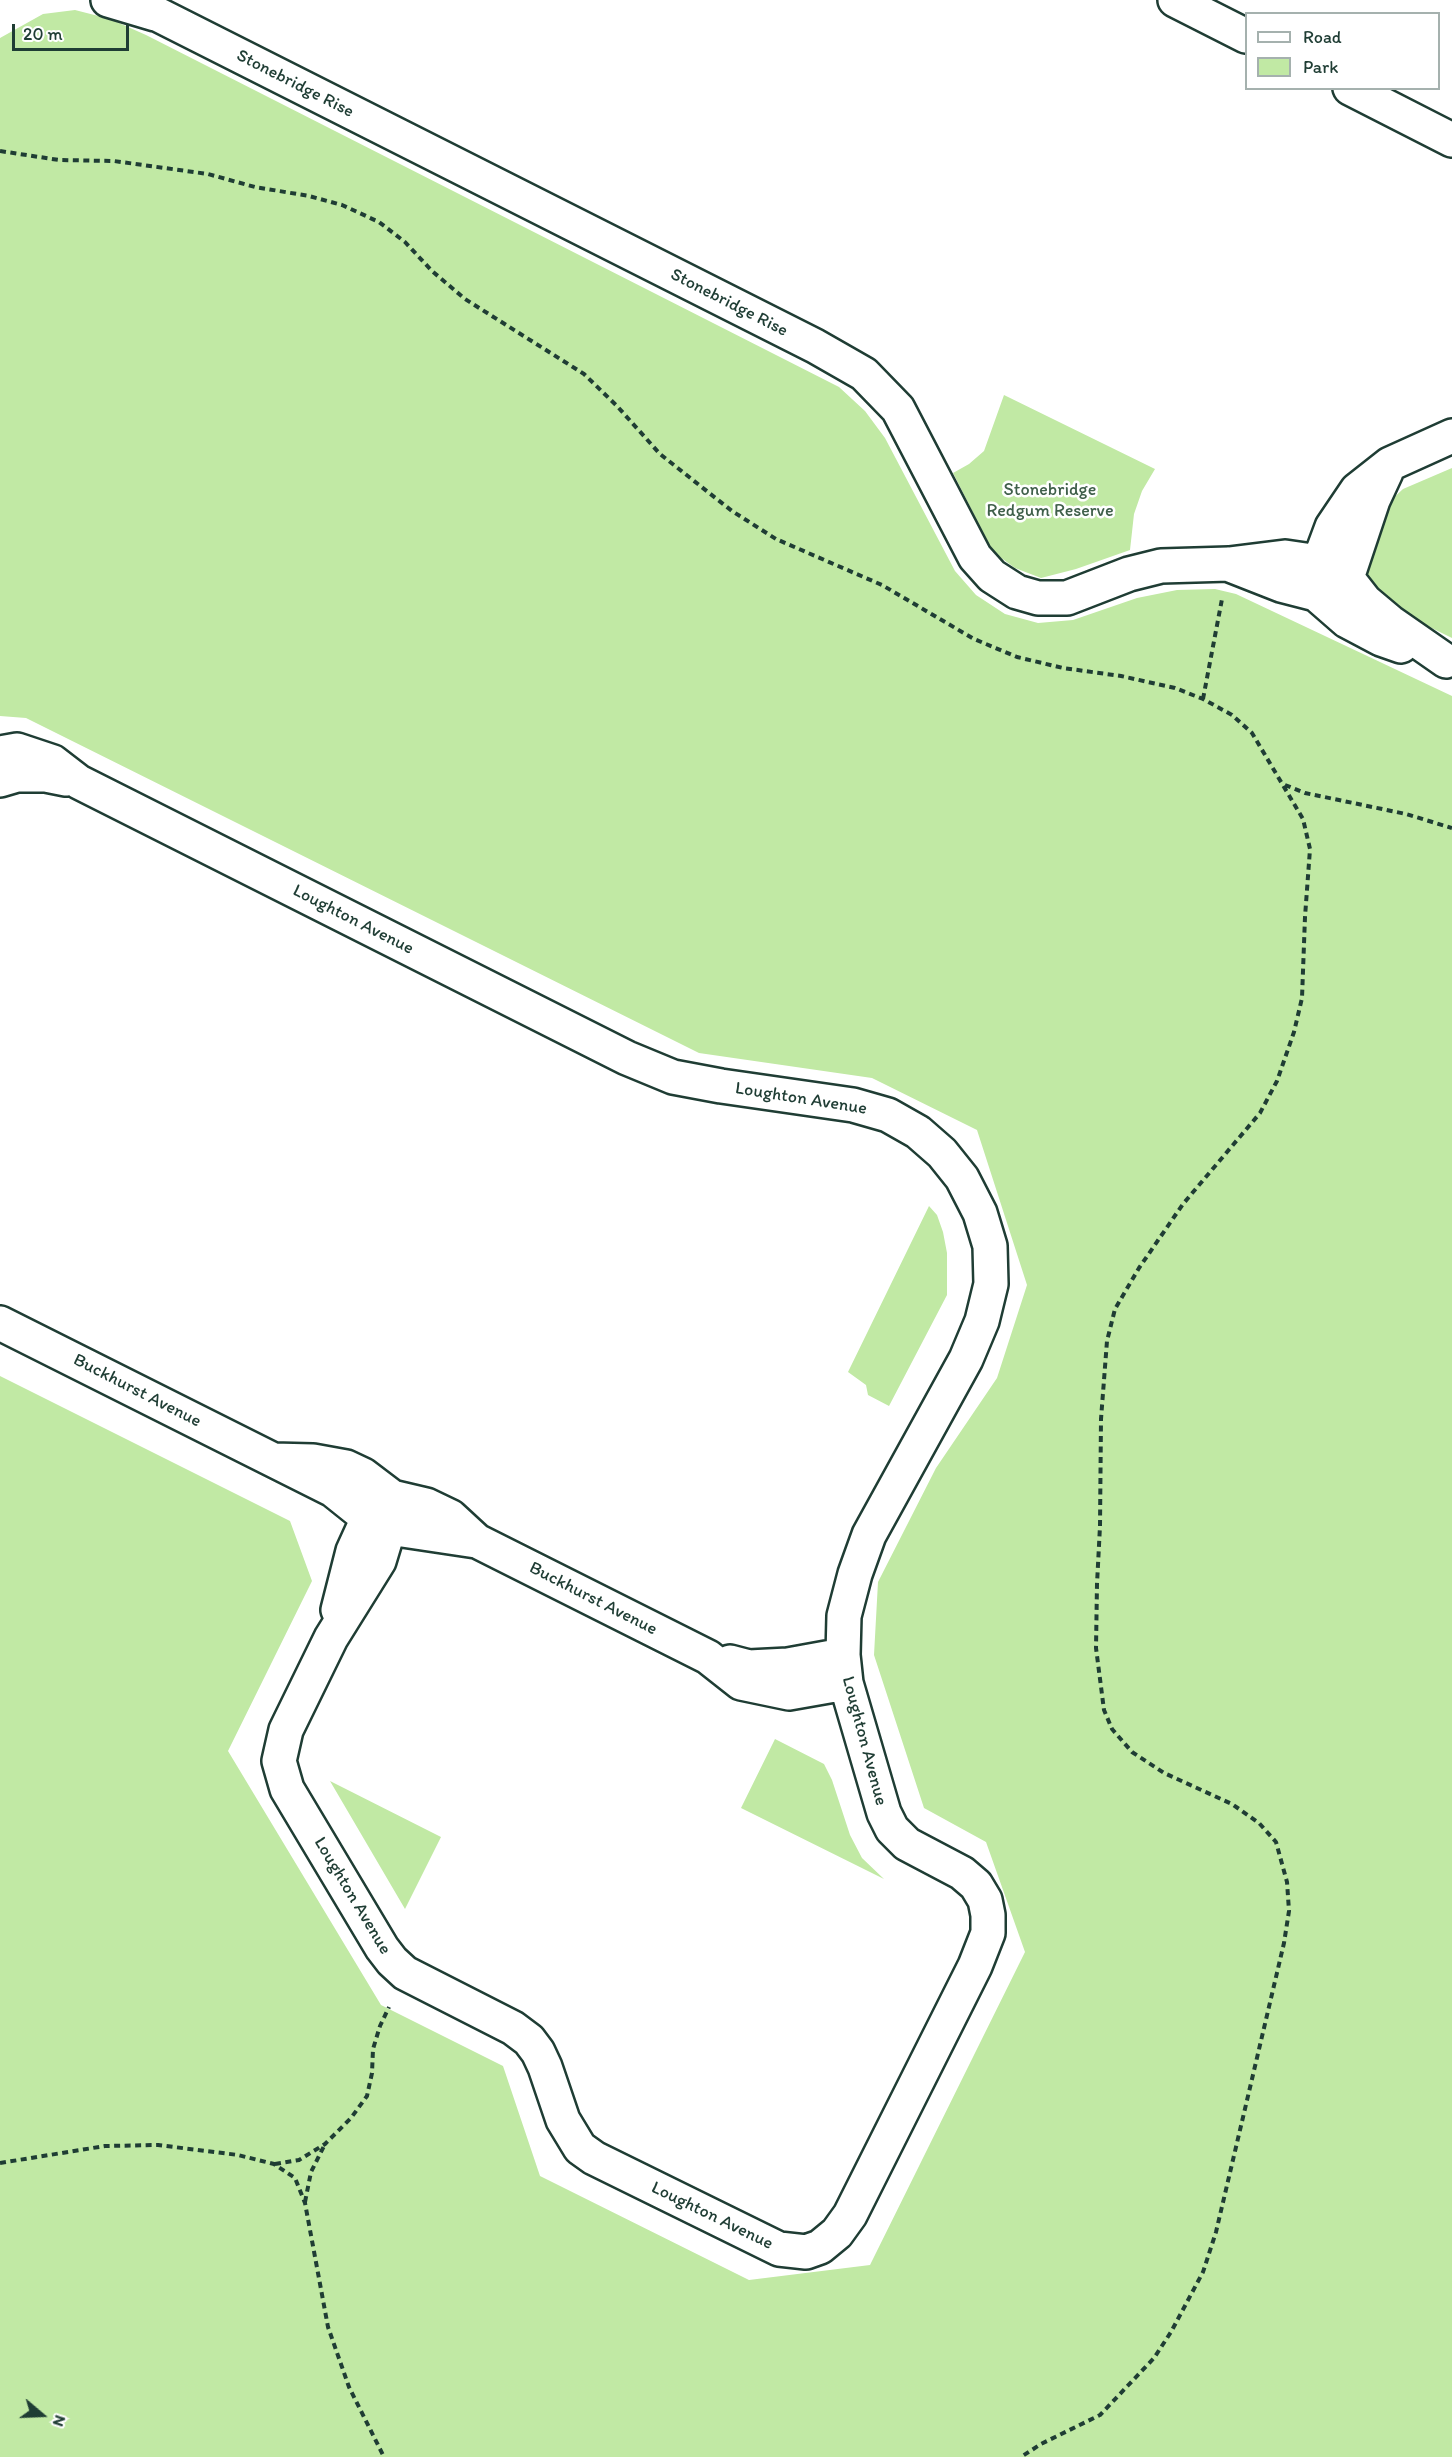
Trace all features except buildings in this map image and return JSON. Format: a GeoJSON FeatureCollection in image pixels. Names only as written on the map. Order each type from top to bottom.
{"type":"FeatureCollection","features":[{"type":"Feature","properties":{"kind":"street","name":"Stonebridge Rise"},"geometry":{"type":"LineString","coordinates":[[108,0],[147,7],[815,346],[864,374],[898,409],[975,557],[992,576],[1017,592],[1038,598],[1067,598],[1129,574],[1161,566],[1228,564],[1281,585],[1328,576]]}},
{"type":"Feature","properties":{"kind":"street"},"geometry":{"type":"LineString","coordinates":[[1175,0],[1245,35]]}},
{"type":"Feature","properties":{"kind":"street"},"geometry":{"type":"LineString","coordinates":[[1354,90],[1452,140]]}},
{"type":"Feature","properties":{"kind":"street"},"geometry":{"type":"LineString","coordinates":[[1449,663],[1381,639],[1347,621],[1328,576],[1332,527],[1357,490],[1390,464],[1452,436]]}},
{"type":"Feature","properties":{"kind":"street","name":"Loughton Avenue"},"geometry":{"type":"LineString","coordinates":[[0,753],[17,750],[53,762],[79,782],[627,1058],[673,1077],[854,1105],[888,1115],[918,1132],[942,1153],[962,1178],[980,1213],[990,1246],[991,1284],[982,1321],[966,1359],[869,1535],[855,1574],[844,1616],[844,1669],[884,1813],[892,1829],[908,1844],[962,1873],[976,1885],[985,1900],[988,1924],[983,1949],[975,1966],[850,2215],[837,2233],[820,2247],[806,2252],[779,2249],[594,2158],[580,2148],[563,2120],[541,2060],[529,2040],[513,2028],[405,1973],[381,1948],[287,1788],[279,1761],[286,1730],[332,1638],[379,1561],[383,1514]]}},
{"type":"Feature","properties":{"kind":"street","name":"Loughton Avenue"},"geometry":{"type":"LineString","coordinates":[[0,780],[17,776],[46,775],[79,782]]}},
{"type":"Feature","properties":{"kind":"street","name":"Buckhurst Avenue"},"geometry":{"type":"LineString","coordinates":[[0,1323],[273,1460],[313,1461],[346,1467],[363,1474],[383,1514],[426,1505],[451,1517],[477,1541],[708,1657],[741,1683],[789,1693],[844,1669]]}},
{"type":"Feature","properties":{"kind":"path"},"geometry":{"type":"LineString","coordinates":[[1203,699],[1228,564]]}},
{"type":"Feature","properties":{"kind":"path"},"geometry":{"type":"LineString","coordinates":[[1284,784],[1305,793],[1406,814],[1452,828]]}},
{"type":"Feature","properties":{"kind":"path"},"geometry":{"type":"LineString","coordinates":[[274,2164],[299,2160],[325,2144],[351,2118],[367,2096],[372,2073],[373,2049],[380,2026],[405,1973]]}},
{"type":"Feature","properties":{"kind":"path"},"geometry":{"type":"LineString","coordinates":[[305,2203],[311,2172],[325,2144]]}},
{"type":"Feature","properties":{"kind":"path"},"geometry":{"type":"LineString","coordinates":[[0,2163],[105,2146],[158,2145],[238,2155],[274,2164],[295,2178],[305,2203],[328,2327],[349,2387],[384,2457]]}},
{"type":"Feature","properties":{"kind":"green space"},"geometry":{"type":"Polygon","coordinates":[[[75,10],[110,19],[146,35],[839,387],[865,411],[885,438],[955,571],[976,595],[1005,614],[1038,623],[1073,620],[1137,598],[1177,590],[1215,589],[1236,594],[1452,696],[1452,2457],[0,2457],[0,1376],[290,1521],[312,1581],[228,1751],[381,2005],[503,2066],[540,2176],[749,2280],[870,2265],[1025,1952],[986,1842],[924,1808],[874,1655],[878,1582],[936,1468],[997,1378],[1027,1285],[977,1130],[872,1078],[699,1053],[26,718],[0,716],[0,38],[43,14],[75,10]]]}},
{"type":"Feature","properties":{"kind":"green space","name":"Stonebridge Redgum Reserve"},"geometry":{"type":"Polygon","coordinates":[[[1004,395],[1155,469],[1142,491],[1134,514],[1130,550],[1076,569],[1041,578],[1015,568],[993,552],[953,473],[969,464],[984,451],[1004,395]]]}},
{"type":"Feature","properties":{"kind":"green space"},"geometry":{"type":"Polygon","coordinates":[[[1452,468],[1452,638],[1393,609],[1366,577],[1367,556],[1387,504],[1403,489],[1452,468]]]}},
{"type":"Feature","properties":{"kind":"green space"},"geometry":{"type":"Polygon","coordinates":[[[929,1206],[937,1215],[943,1232],[947,1253],[947,1295],[889,1406],[868,1395],[866,1385],[848,1372],[929,1206]]]}},
{"type":"Feature","properties":{"kind":"green space"},"geometry":{"type":"Polygon","coordinates":[[[775,1739],[824,1764],[832,1780],[850,1835],[862,1858],[884,1879],[741,1808],[775,1739]]]}},
{"type":"Feature","properties":{"kind":"green space"},"geometry":{"type":"Polygon","coordinates":[[[330,1781],[441,1837],[405,1909],[330,1781]]]}}]}
